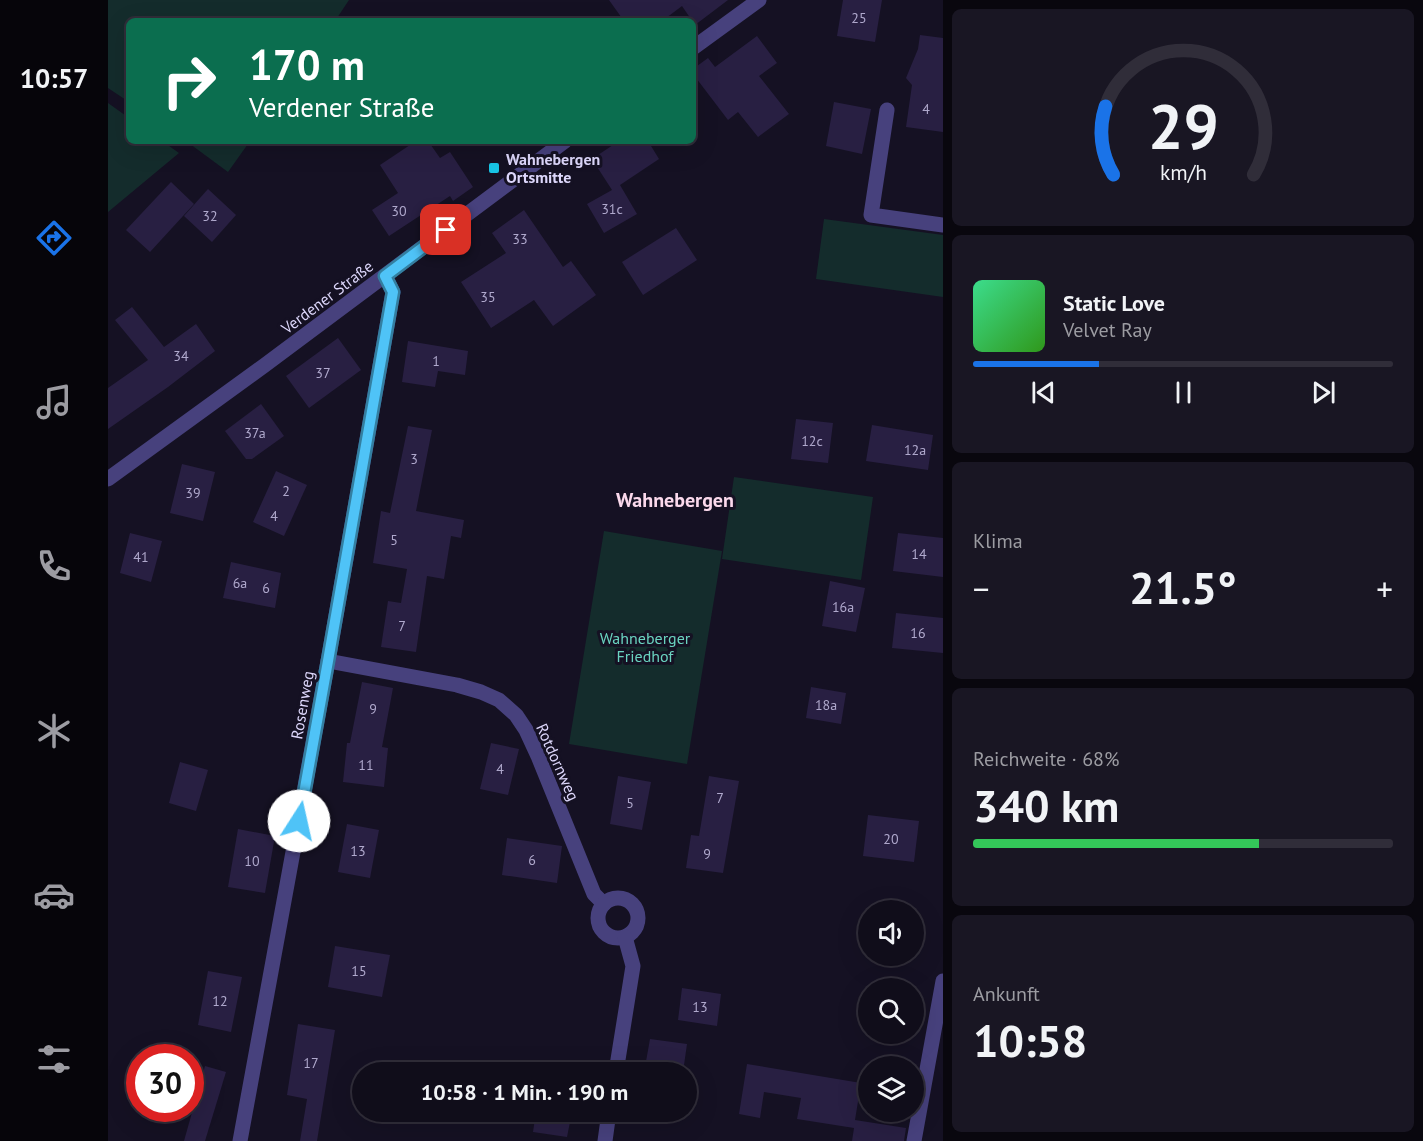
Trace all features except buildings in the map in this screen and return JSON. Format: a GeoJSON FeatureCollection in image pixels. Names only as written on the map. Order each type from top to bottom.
{"type":"FeatureCollection","features":[{"type":"Feature","properties":{"kind":"street"},"geometry":{"type":"LineString","coordinates":[[696,46],[759,0]]}},
{"type":"Feature","properties":{"kind":"street"},"geometry":{"type":"LineString","coordinates":[[887,110],[871,215],[943,225]]}},
{"type":"Feature","properties":{"kind":"street","name":"Verdener Straße"},"geometry":{"type":"LineString","coordinates":[[108,479],[256,372],[561,144]]}},
{"type":"Feature","properties":{"kind":"street","name":"Rosenweg"},"geometry":{"type":"LineString","coordinates":[[240,1141],[393,292],[385,276]]}},
{"type":"Feature","properties":{"kind":"street","name":"Rotdornweg"},"geometry":{"type":"LineString","coordinates":[[328,661],[458,685],[499,700],[516,715],[526,730],[594,894],[604,904]]}},
{"type":"Feature","properties":{"kind":"street"},"geometry":{"type":"LineString","coordinates":[[610,899],[626,899],[637,911],[636,927],[625,937],[610,936],[603,932],[599,925],[600,910],[610,899]]}},
{"type":"Feature","properties":{"kind":"street"},"geometry":{"type":"LineString","coordinates":[[618,1062],[633,966],[625,937]]}},
{"type":"Feature","properties":{"kind":"street"},"geometry":{"type":"LineString","coordinates":[[914,1141],[942,988]]}},
{"type":"Feature","properties":{"kind":"street"},"geometry":{"type":"LineString","coordinates":[[605,1141],[608,1122]]}},
{"type":"Feature","properties":{"kind":"green space"},"geometry":{"type":"Polygon","coordinates":[[[108,0],[349,0],[337,18],[126,18],[126,100],[108,88],[108,0]]]}},
{"type":"Feature","properties":{"kind":"green space"},"geometry":{"type":"Polygon","coordinates":[[[108,103],[126,116],[126,144],[166,144],[179,153],[108,212],[108,103]]]}},
{"type":"Feature","properties":{"kind":"green space"},"geometry":{"type":"Polygon","coordinates":[[[190,144],[248,144],[228,172],[190,144]]]}},
{"type":"Feature","properties":{"kind":"green space"},"geometry":{"type":"Polygon","coordinates":[[[824,219],[943,235],[943,297],[816,279],[824,219]]]}},
{"type":"Feature","properties":{"kind":"green space"},"geometry":{"type":"Polygon","coordinates":[[[734,477],[873,497],[861,580],[722,559],[734,477]]]}},
{"type":"Feature","properties":{"kind":"green space","name":"Wahneberger Friedhof"},"geometry":{"type":"Polygon","coordinates":[[[604,531],[722,551],[687,764],[569,744],[604,531]]]}},
{"type":"Feature","properties":{"kind":"place","name":"Wahnebergen Ortsmitte"},"geometry":{"type":"Point","coordinates":[494,168]}},
{"type":"Feature","properties":{"kind":"district","name":"Wahnebergen"},"geometry":{"type":"Point","coordinates":[675,500]}},
{"type":"Feature","properties":{"kind":"route"},"geometry":{"type":"LineString","coordinates":[[299,821],[393,292],[385,276],[446,230]]}}]}
